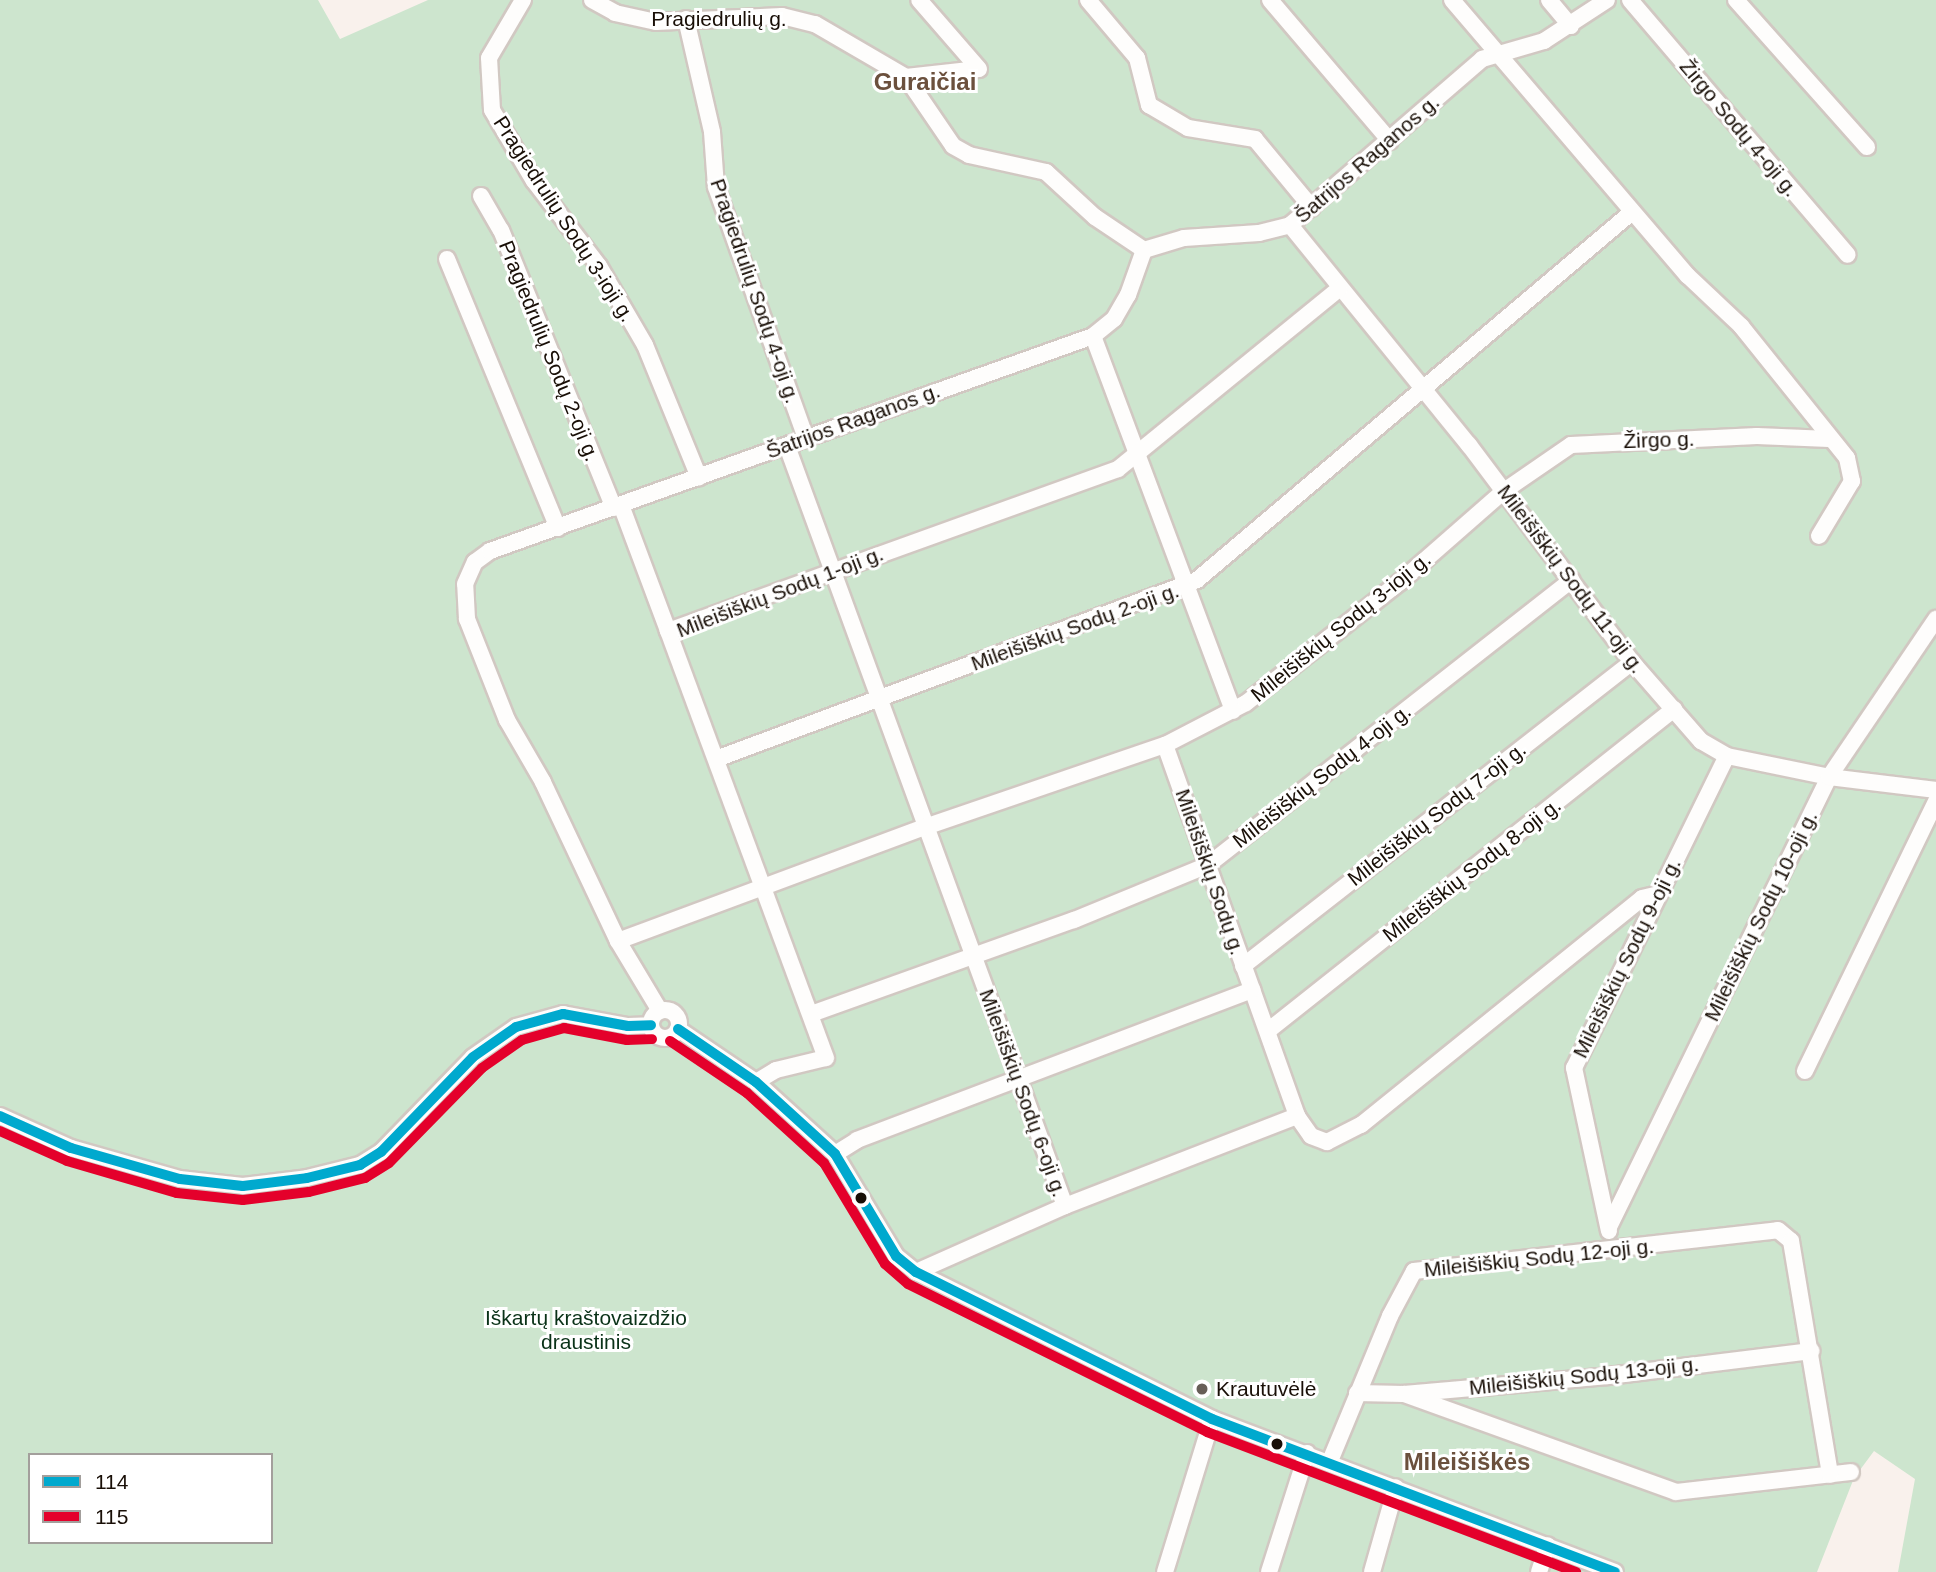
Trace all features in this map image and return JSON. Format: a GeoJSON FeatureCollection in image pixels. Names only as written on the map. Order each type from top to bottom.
{"type":"FeatureCollection","features":[{"type":"Feature","properties":{"kind":"street","name":"Pragiedrulių Sodų 3-ioji g."},"geometry":{"type":"LineString","coordinates":[[523,0],[489,58],[492,110],[534,181],[598,266],[645,345],[699,477]]}},
{"type":"Feature","properties":{"kind":"street","name":"Pragiedrulių g."},"geometry":{"type":"LineString","coordinates":[[592,0],[629,17],[671,23],[685,19],[755,15],[799,19],[831,31],[861,55],[906,78],[953,146],[969,155],[1046,172],[1095,217],[1144,250]]}},
{"type":"Feature","properties":{"kind":"street"},"geometry":{"type":"LineString","coordinates":[[906,78],[979,69],[919,0]]}},
{"type":"Feature","properties":{"kind":"street"},"geometry":{"type":"LineString","coordinates":[[1088,0],[1137,58],[1149,105],[1188,128],[1255,139],[1312,208]]}},
{"type":"Feature","properties":{"kind":"street"},"geometry":{"type":"LineString","coordinates":[[1270,0],[1390,141]]}},
{"type":"Feature","properties":{"kind":"street"},"geometry":{"type":"LineString","coordinates":[[1452,0],[1632,212],[1741,327],[1847,458],[1852,481],[1819,536]]}},
{"type":"Feature","properties":{"kind":"street"},"geometry":{"type":"LineString","coordinates":[[1549,0],[1571,26]]}},
{"type":"Feature","properties":{"kind":"street","name":"Šatrijos Raganos g."},"geometry":{"type":"LineString","coordinates":[[660,1011],[618,941],[543,782],[507,720],[467,619],[464,598],[468,572],[490,551],[1093,336],[1121,307],[1144,250],[1184,238],[1259,233],[1290,225],[1482,59],[1498,51],[1544,41],[1571,26],[1607,0]]}},
{"type":"Feature","properties":{"kind":"street","name":"Žirgo Sodų 4-oji g."},"geometry":{"type":"LineString","coordinates":[[1630,0],[1848,255]]}},
{"type":"Feature","properties":{"kind":"street"},"geometry":{"type":"LineString","coordinates":[[1736,0],[1867,147]]}},
{"type":"Feature","properties":{"kind":"street","name":"Pragiedrulių Sodų 4-oji g."},"geometry":{"type":"LineString","coordinates":[[685,19],[712,132],[716,187],[806,439]]}},
{"type":"Feature","properties":{"kind":"street","name":"Pragiedrulių Sodų 2-oji g."},"geometry":{"type":"LineString","coordinates":[[481,196],[500,230],[668,631]]}},
{"type":"Feature","properties":{"kind":"street"},"geometry":{"type":"LineString","coordinates":[[1419,388],[1632,212]]}},
{"type":"Feature","properties":{"kind":"street","name":"Mileišiškių Sodų 11-oji g."},"geometry":{"type":"LineString","coordinates":[[1290,225],[1504,491],[1632,662],[1701,741],[1727,756],[1829,777],[1936,790]]}},
{"type":"Feature","properties":{"kind":"street"},"geometry":{"type":"LineString","coordinates":[[447,260],[558,528]]}},
{"type":"Feature","properties":{"kind":"street","name":"Mileišiškių Sodų 1-oji g."},"geometry":{"type":"LineString","coordinates":[[756,1082],[776,1070],[824,1062],[811,1014],[761,887],[668,631],[1118,470],[1340,288]]}},
{"type":"Feature","properties":{"kind":"street"},"geometry":{"type":"LineString","coordinates":[[1093,336],[1184,588],[1233,711]]}},
{"type":"Feature","properties":{"kind":"street","name":"Mileišiškių Sodų 2-oji g."},"geometry":{"type":"LineString","coordinates":[[716,759],[1184,588],[1217,565],[1419,388]]}},
{"type":"Feature","properties":{"kind":"street","name":"Žirgo g."},"geometry":{"type":"LineString","coordinates":[[1504,491],[1559,451],[1586,441],[1757,436],[1829,439]]}},
{"type":"Feature","properties":{"kind":"street","name":"Mileišiškių Sodų 6-oji g."},"geometry":{"type":"LineString","coordinates":[[787,446],[877,699],[1065,1206],[916,1272]]}},
{"type":"Feature","properties":{"kind":"street","name":"Mileišiškių Sodų 3-ioji g."},"geometry":{"type":"LineString","coordinates":[[1165,745],[1233,711],[1400,582],[1504,491]]}},
{"type":"Feature","properties":{"kind":"street","name":"Mileišiškių Sodų 4-oji g."},"geometry":{"type":"LineString","coordinates":[[811,1014],[971,953],[1074,920],[1208,865],[1572,580]]}},
{"type":"Feature","properties":{"kind":"street","name":"Mileišiškių Sodų 10-oji g."},"geometry":{"type":"LineString","coordinates":[[1609,1227],[1829,777],[1936,619]]}},
{"type":"Feature","properties":{"kind":"street","name":"Mileišiškių Sodų 7-oji g."},"geometry":{"type":"LineString","coordinates":[[1243,966],[1632,662]]}},
{"type":"Feature","properties":{"kind":"street","name":"Mileišiškių Sodų 8-oji g."},"geometry":{"type":"LineString","coordinates":[[1269,1030],[1674,709]]}},
{"type":"Feature","properties":{"kind":"street"},"geometry":{"type":"LineString","coordinates":[[618,941],[925,827],[1165,745]]}},
{"type":"Feature","properties":{"kind":"street","name":"Mileišiškių Sodų g."},"geometry":{"type":"LineString","coordinates":[[1165,745],[1243,966],[1269,1030],[1297,1116],[1319,1141],[1344,1137],[1642,898],[1655,895]]}},
{"type":"Feature","properties":{"kind":"street","name":"Mileišiškių Sodų 9-oji g."},"geometry":{"type":"LineString","coordinates":[[1612,1251],[1574,1068],[1655,895],[1727,756]]}},
{"type":"Feature","properties":{"kind":"street"},"geometry":{"type":"LineString","coordinates":[[1805,1071],[1936,801]]}},
{"type":"Feature","properties":{"kind":"street"},"geometry":{"type":"LineString","coordinates":[[835,1154],[857,1140],[1019,1081],[1252,990]]}},
{"type":"Feature","properties":{"kind":"street"},"geometry":{"type":"LineString","coordinates":[[651,1025],[660,1011],[676,1016],[678,1029],[756,1082],[835,1154],[896,1256],[916,1272],[1212,1419],[1330,1461],[1615,1572]]}},
{"type":"Feature","properties":{"kind":"street"},"geometry":{"type":"LineString","coordinates":[[0,1116],[71,1148],[180,1179],[243,1186],[307,1178],[360,1165],[381,1153],[473,1057],[516,1027],[563,1014],[628,1026],[651,1025],[663,1038],[678,1029]]}},
{"type":"Feature","properties":{"kind":"street"},"geometry":{"type":"LineString","coordinates":[[1065,1206],[1297,1116]]}},
{"type":"Feature","properties":{"kind":"street","name":"Mileišiškių Sodų 12-oji g."},"geometry":{"type":"LineString","coordinates":[[1330,1461],[1406,1280],[1414,1271],[1612,1251],[1778,1230],[1787,1233],[1811,1351]]}},
{"type":"Feature","properties":{"kind":"street"},"geometry":{"type":"LineString","coordinates":[[1811,1351],[1830,1475]]}},
{"type":"Feature","properties":{"kind":"street","name":"Mileišiškių Sodų 13-oji g."},"geometry":{"type":"LineString","coordinates":[[1357,1393],[1404,1394],[1811,1351]]}},
{"type":"Feature","properties":{"kind":"street"},"geometry":{"type":"LineString","coordinates":[[1404,1394],[1676,1492],[1851,1472]]}},
{"type":"Feature","properties":{"kind":"street"},"geometry":{"type":"LineString","coordinates":[[1165,1572],[1212,1419]]}},
{"type":"Feature","properties":{"kind":"street"},"geometry":{"type":"LineString","coordinates":[[1269,1572],[1307,1453]]}},
{"type":"Feature","properties":{"kind":"street"},"geometry":{"type":"LineString","coordinates":[[1372,1572],[1396,1487]]}},
{"type":"Feature","properties":{"kind":"street"},"geometry":{"type":"LineString","coordinates":[[1539,1572],[1548,1545]]}},
{"type":"Feature","properties":{"kind":"green space","name":"Iškartų kraštovaizdžio draustinis"},"geometry":{"type":"Polygon","coordinates":[[[0,0],[318,0],[340,39],[428,0],[1936,0],[1936,1572],[1898,1572],[1915,1479],[1874,1451],[1854,1478],[1817,1572],[0,1572],[0,0]]]}},
{"type":"Feature","properties":{"kind":"transit line","name":"114"},"geometry":{"type":"LineString","coordinates":[[0,1116],[71,1148],[180,1179],[243,1186],[307,1178],[360,1165],[381,1152],[473,1057],[516,1027],[563,1014],[628,1026],[651,1025]]}},
{"type":"Feature","properties":{"kind":"transit line","name":"115"},"geometry":{"type":"LineString","coordinates":[[0,1131],[67,1161],[177,1193],[243,1200],[309,1192],[365,1178],[389,1163],[482,1068],[522,1040],[564,1028],[627,1040],[652,1039]]}},
{"type":"Feature","properties":{"kind":"transit line","name":"114"},"geometry":{"type":"LineString","coordinates":[[678,1029],[756,1082],[835,1154],[896,1256],[916,1272],[1212,1419],[1615,1572]]}},
{"type":"Feature","properties":{"kind":"transit line","name":"115"},"geometry":{"type":"LineString","coordinates":[[670,1041],[747,1093],[824,1163],[885,1264],[908,1284],[1207,1432],[1576,1572]]}},
{"type":"Feature","properties":{"kind":"place","name":"Krautuvėlė"},"geometry":{"type":"Point","coordinates":[1202,1389]}},
{"type":"Feature","properties":{"kind":"district","name":"Guraičiai"},"geometry":{"type":"Point","coordinates":[925,82]}},
{"type":"Feature","properties":{"kind":"district","name":"Mileišiškės"},"geometry":{"type":"Point","coordinates":[1467,1462]}}]}
